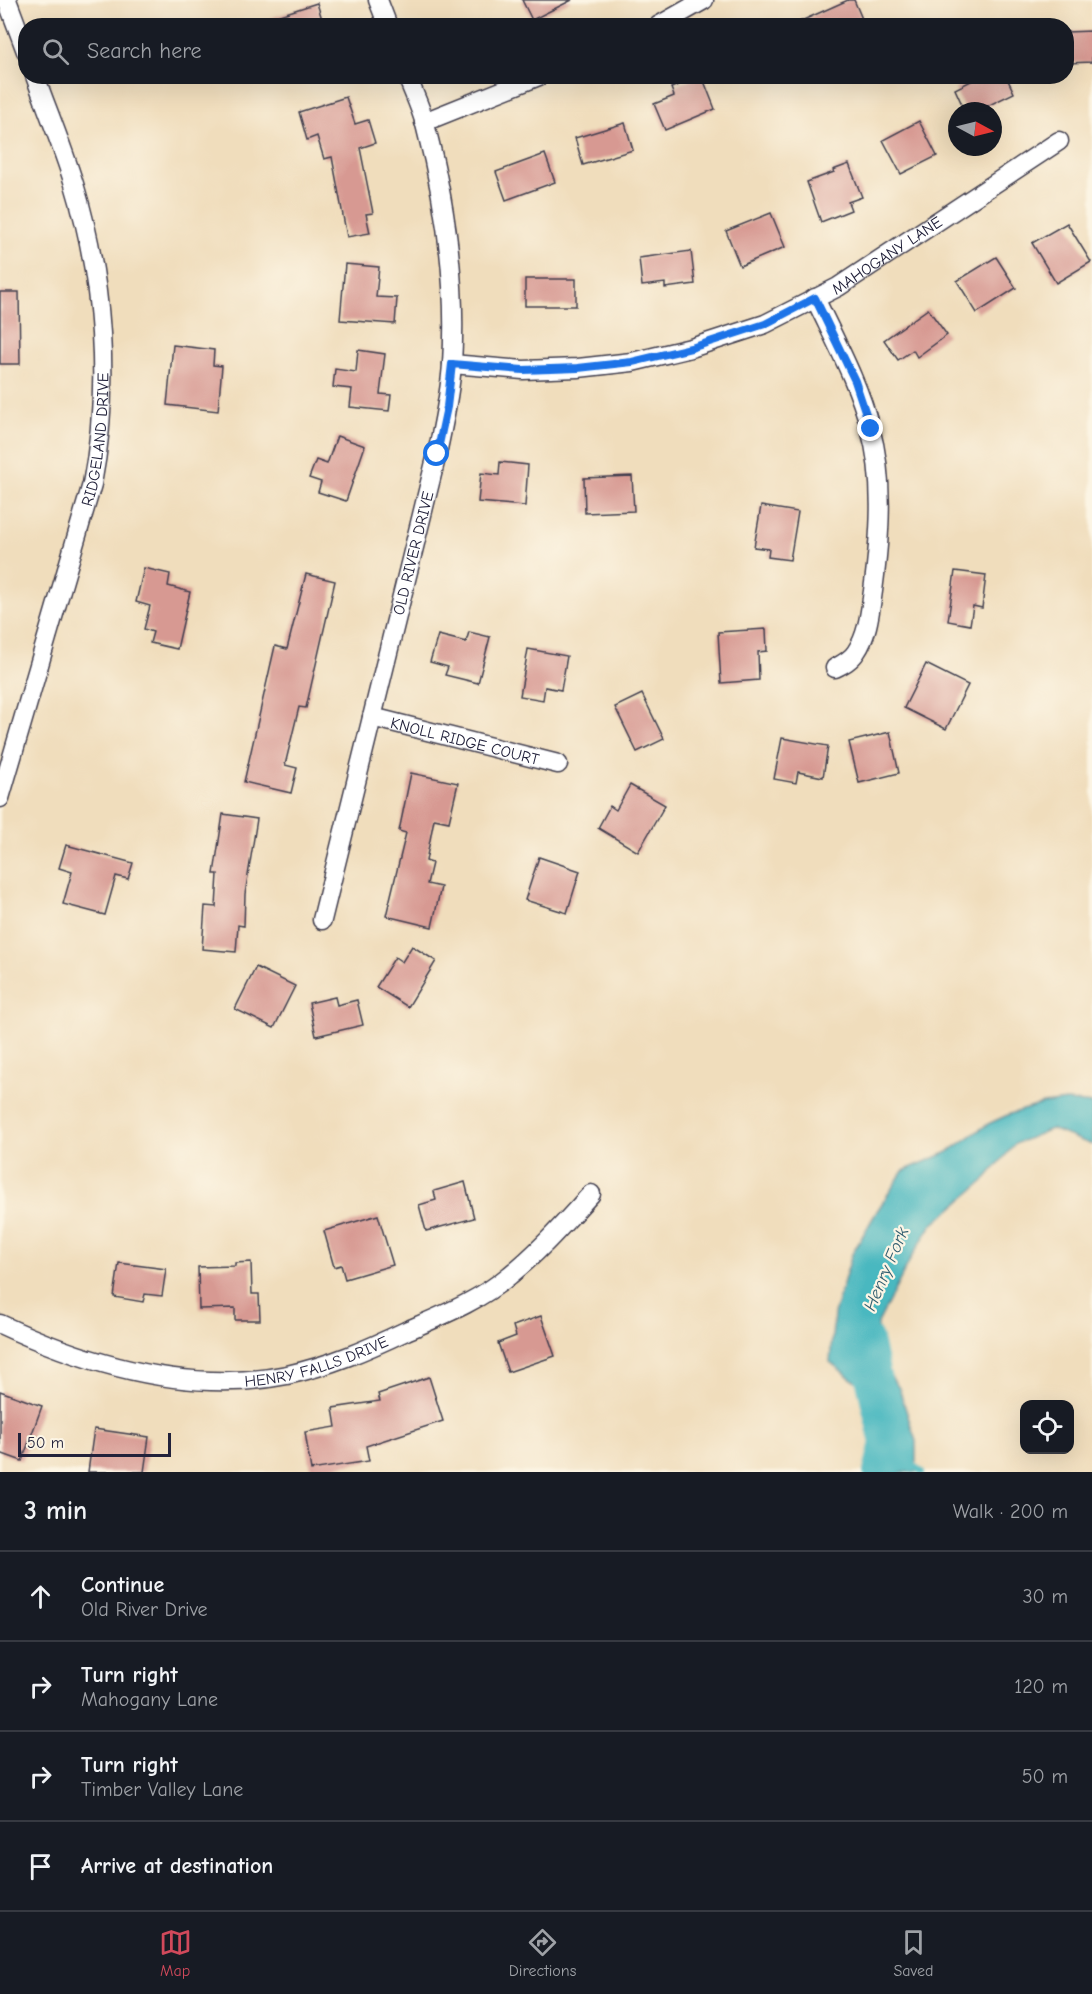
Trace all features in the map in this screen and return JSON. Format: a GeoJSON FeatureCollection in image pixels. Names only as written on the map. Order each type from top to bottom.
{"type":"FeatureCollection","features":[{"type":"Feature","properties":{"kind":"street"},"geometry":{"type":"LineString","coordinates":[[7,0],[18,30]]}},
{"type":"Feature","properties":{"kind":"street"},"geometry":{"type":"LineString","coordinates":[[378,0],[385,18]]}},
{"type":"Feature","properties":{"kind":"street"},"geometry":{"type":"LineString","coordinates":[[672,18],[704,0]]}},
{"type":"Feature","properties":{"kind":"street","name":"RIDGELAND DRIVE"},"geometry":{"type":"LineString","coordinates":[[0,798],[11,754],[92,484],[99,441],[101,369],[99,314],[93,267],[74,185],[38,84]]}},
{"type":"Feature","properties":{"kind":"street","name":"OLD RIVER DRIVE"},"geometry":{"type":"LineString","coordinates":[[322,920],[437,454],[447,407],[452,364],[453,313],[449,251],[424,122],[411,84]]}},
{"type":"Feature","properties":{"kind":"street"},"geometry":{"type":"LineString","coordinates":[[424,122],[519,84]]}},
{"type":"Feature","properties":{"kind":"street","name":"MAHOGANY LANE"},"geometry":{"type":"LineString","coordinates":[[452,364],[523,370],[578,368],[632,362],[691,348],[765,324],[838,287],[1059,141]]}},
{"type":"Feature","properties":{"kind":"street"},"geometry":{"type":"LineString","coordinates":[[815,298],[855,381],[871,429],[877,466],[879,515],[877,559],[868,623],[857,651],[847,662],[835,668]]}},
{"type":"Feature","properties":{"kind":"street","name":"KNOLL RIDGE COURT"},"geometry":{"type":"LineString","coordinates":[[372,717],[558,764]]}},
{"type":"Feature","properties":{"kind":"street","name":"HENRY FALLS DRIVE"},"geometry":{"type":"LineString","coordinates":[[0,1324],[75,1354],[122,1369],[165,1378],[201,1381],[244,1380],[286,1375],[350,1357],[473,1301],[509,1276],[538,1250],[591,1194]]}},
{"type":"Feature","properties":{"kind":"water"},"geometry":{"type":"Polygon","coordinates":[[[1067,1101],[1092,1104],[1092,1145],[1051,1129],[1015,1144],[984,1181],[931,1226],[911,1258],[878,1323],[877,1357],[899,1388],[916,1441],[916,1472],[870,1472],[880,1392],[852,1379],[830,1362],[834,1314],[852,1254],[903,1171],[948,1152],[988,1124],[1010,1114],[1043,1104],[1067,1101]]]}},
{"type":"Feature","properties":{"kind":"building"},"geometry":{"type":"Polygon","coordinates":[[[522,0],[572,0],[536,18],[531,18],[522,0]]]}},
{"type":"Feature","properties":{"kind":"building"},"geometry":{"type":"Polygon","coordinates":[[[848,0],[854,0],[862,18],[808,18],[848,0]]]}},
{"type":"Feature","properties":{"kind":"building"},"geometry":{"type":"Polygon","coordinates":[[[317,3],[322,18],[270,18],[317,3]]]}},
{"type":"Feature","properties":{"kind":"building"},"geometry":{"type":"Polygon","coordinates":[[[1092,31],[1092,62],[1074,63],[1074,32],[1092,31]]]}},
{"type":"Feature","properties":{"kind":"building"},"geometry":{"type":"Polygon","coordinates":[[[680,84],[705,84],[715,109],[665,130],[654,104],[674,96],[671,88],[680,84]]]}},
{"type":"Feature","properties":{"kind":"building"},"geometry":{"type":"Polygon","coordinates":[[[965,84],[1010,84],[1014,93],[996,102],[961,102],[955,89],[965,84]]]}},
{"type":"Feature","properties":{"kind":"building"},"geometry":{"type":"Polygon","coordinates":[[[346,97],[355,124],[368,120],[375,143],[360,148],[373,213],[366,214],[370,233],[347,237],[332,157],[324,159],[317,136],[307,140],[299,112],[346,97]]]}},
{"type":"Feature","properties":{"kind":"building"},"geometry":{"type":"Polygon","coordinates":[[[919,121],[937,156],[901,174],[883,140],[919,121]]]}},
{"type":"Feature","properties":{"kind":"building"},"geometry":{"type":"Polygon","coordinates":[[[625,123],[633,150],[583,165],[575,138],[625,123]]]}},
{"type":"Feature","properties":{"kind":"building"},"geometry":{"type":"Polygon","coordinates":[[[545,154],[555,182],[506,200],[496,172],[545,154]]]}},
{"type":"Feature","properties":{"kind":"building"},"geometry":{"type":"Polygon","coordinates":[[[849,164],[862,197],[848,202],[851,210],[821,222],[807,182],[849,164]]]}},
{"type":"Feature","properties":{"kind":"building"},"geometry":{"type":"Polygon","coordinates":[[[771,213],[785,247],[740,266],[726,231],[771,213]]]}},
{"type":"Feature","properties":{"kind":"building"},"geometry":{"type":"Polygon","coordinates":[[[1067,223],[1091,262],[1056,283],[1032,243],[1067,223]]]}},
{"type":"Feature","properties":{"kind":"building"},"geometry":{"type":"Polygon","coordinates":[[[691,251],[695,284],[665,288],[665,283],[642,286],[639,258],[691,251]]]}},
{"type":"Feature","properties":{"kind":"building"},"geometry":{"type":"Polygon","coordinates":[[[996,257],[1016,288],[977,313],[957,281],[996,257]]]}},
{"type":"Feature","properties":{"kind":"building"},"geometry":{"type":"Polygon","coordinates":[[[345,264],[379,267],[376,297],[397,298],[395,324],[340,320],[345,264]]]}},
{"type":"Feature","properties":{"kind":"building"},"geometry":{"type":"Polygon","coordinates":[[[525,279],[576,279],[576,306],[525,306],[525,279]]]}},
{"type":"Feature","properties":{"kind":"building"},"geometry":{"type":"Polygon","coordinates":[[[0,292],[19,292],[20,364],[0,364],[0,292]]]}},
{"type":"Feature","properties":{"kind":"building"},"geometry":{"type":"Polygon","coordinates":[[[928,309],[947,335],[917,357],[913,350],[898,360],[884,340],[928,309]]]}},
{"type":"Feature","properties":{"kind":"building"},"geometry":{"type":"Polygon","coordinates":[[[173,345],[214,350],[213,365],[222,366],[218,411],[167,405],[173,345]]]}},
{"type":"Feature","properties":{"kind":"building"},"geometry":{"type":"Polygon","coordinates":[[[358,350],[385,354],[380,394],[391,395],[389,411],[350,407],[352,389],[333,387],[335,369],[356,372],[358,350]]]}},
{"type":"Feature","properties":{"kind":"building"},"geometry":{"type":"Polygon","coordinates":[[[337,436],[365,446],[346,501],[318,492],[321,482],[309,478],[316,460],[327,464],[337,436]]]}},
{"type":"Feature","properties":{"kind":"building"},"geometry":{"type":"Polygon","coordinates":[[[500,462],[528,465],[525,506],[478,502],[481,473],[499,475],[500,462]]]}},
{"type":"Feature","properties":{"kind":"building"},"geometry":{"type":"Polygon","coordinates":[[[632,476],[634,511],[585,513],[584,478],[632,476]]]}},
{"type":"Feature","properties":{"kind":"building"},"geometry":{"type":"Polygon","coordinates":[[[761,506],[798,512],[790,560],[768,557],[769,549],[754,547],[761,506]]]}},
{"type":"Feature","properties":{"kind":"building"},"geometry":{"type":"Polygon","coordinates":[[[144,568],[170,574],[168,586],[190,592],[177,649],[150,643],[153,632],[144,629],[150,606],[136,602],[144,568]]]}},
{"type":"Feature","properties":{"kind":"building"},"geometry":{"type":"Polygon","coordinates":[[[955,571],[986,575],[982,608],[973,606],[970,625],[948,621],[955,571]]]}},
{"type":"Feature","properties":{"kind":"building"},"geometry":{"type":"Polygon","coordinates":[[[306,574],[335,581],[306,708],[299,707],[285,765],[297,768],[291,793],[244,782],[275,646],[287,649],[306,574]]]}},
{"type":"Feature","properties":{"kind":"building"},"geometry":{"type":"Polygon","coordinates":[[[766,629],[767,651],[758,652],[759,680],[721,683],[718,632],[766,629]]]}},
{"type":"Feature","properties":{"kind":"building"},"geometry":{"type":"Polygon","coordinates":[[[469,632],[490,637],[478,683],[445,675],[448,667],[430,662],[438,635],[466,642],[469,632]]]}},
{"type":"Feature","properties":{"kind":"building"},"geometry":{"type":"Polygon","coordinates":[[[528,649],[567,656],[561,690],[545,687],[543,700],[520,696],[528,649]]]}},
{"type":"Feature","properties":{"kind":"building"},"geometry":{"type":"Polygon","coordinates":[[[926,664],[968,685],[946,729],[904,708],[926,664]]]}},
{"type":"Feature","properties":{"kind":"building"},"geometry":{"type":"Polygon","coordinates":[[[642,694],[664,739],[637,752],[615,707],[642,694]]]}},
{"type":"Feature","properties":{"kind":"building"},"geometry":{"type":"Polygon","coordinates":[[[890,732],[899,773],[859,783],[849,742],[890,732]]]}},
{"type":"Feature","properties":{"kind":"building"},"geometry":{"type":"Polygon","coordinates":[[[782,738],[828,746],[823,777],[798,772],[796,783],[774,779],[782,738]]]}},
{"type":"Feature","properties":{"kind":"building"},"geometry":{"type":"Polygon","coordinates":[[[411,773],[458,783],[449,822],[434,819],[426,861],[432,863],[427,884],[441,887],[432,927],[386,916],[406,833],[399,831],[411,773]]]}},
{"type":"Feature","properties":{"kind":"building"},"geometry":{"type":"Polygon","coordinates":[[[630,785],[665,805],[638,852],[598,828],[610,806],[616,810],[630,785]]]}},
{"type":"Feature","properties":{"kind":"building"},"geometry":{"type":"Polygon","coordinates":[[[223,814],[257,819],[245,894],[244,926],[238,925],[236,952],[202,949],[205,906],[216,907],[218,874],[214,874],[223,814]]]}},
{"type":"Feature","properties":{"kind":"building"},"geometry":{"type":"Polygon","coordinates":[[[66,845],[133,863],[128,879],[116,876],[105,915],[63,904],[72,872],[59,868],[66,845]]]}},
{"type":"Feature","properties":{"kind":"building"},"geometry":{"type":"Polygon","coordinates":[[[539,857],[580,871],[567,913],[525,900],[539,857]]]}},
{"type":"Feature","properties":{"kind":"building"},"geometry":{"type":"Polygon","coordinates":[[[412,946],[436,961],[408,1007],[376,987],[395,957],[402,962],[412,946]]]}},
{"type":"Feature","properties":{"kind":"building"},"geometry":{"type":"Polygon","coordinates":[[[256,967],[295,986],[274,1028],[235,1009],[256,967]]]}},
{"type":"Feature","properties":{"kind":"building"},"geometry":{"type":"Polygon","coordinates":[[[335,997],[337,1005],[357,1000],[363,1025],[316,1036],[309,1003],[335,997]]]}},
{"type":"Feature","properties":{"kind":"building"},"geometry":{"type":"Polygon","coordinates":[[[465,1182],[474,1218],[426,1231],[419,1205],[436,1200],[434,1191],[465,1182]]]}},
{"type":"Feature","properties":{"kind":"building"},"geometry":{"type":"Polygon","coordinates":[[[378,1215],[393,1265],[345,1279],[341,1265],[334,1267],[324,1231],[378,1215]]]}},
{"type":"Feature","properties":{"kind":"building"},"geometry":{"type":"Polygon","coordinates":[[[251,1262],[252,1294],[259,1294],[260,1320],[235,1320],[235,1308],[199,1309],[198,1267],[235,1266],[235,1263],[251,1262]]]}},
{"type":"Feature","properties":{"kind":"building"},"geometry":{"type":"Polygon","coordinates":[[[119,1263],[166,1269],[162,1296],[145,1294],[143,1302],[114,1297],[119,1263]]]}},
{"type":"Feature","properties":{"kind":"building"},"geometry":{"type":"Polygon","coordinates":[[[541,1316],[555,1356],[508,1372],[498,1343],[516,1336],[513,1326],[541,1316]]]}},
{"type":"Feature","properties":{"kind":"building"},"geometry":{"type":"Polygon","coordinates":[[[429,1377],[443,1421],[366,1446],[369,1461],[311,1470],[305,1432],[336,1427],[333,1408],[380,1401],[378,1394],[429,1377]]]}},
{"type":"Feature","properties":{"kind":"building"},"geometry":{"type":"Polygon","coordinates":[[[0,1391],[42,1406],[22,1461],[0,1453],[0,1391]]]}},
{"type":"Feature","properties":{"kind":"building"},"geometry":{"type":"Polygon","coordinates":[[[94,1429],[149,1437],[144,1472],[88,1472],[94,1429]]]}},
{"type":"Feature","properties":{"kind":"waterway","name":"Henry Fork"},"geometry":{"type":"LineString","coordinates":[[865,1341],[888,1443],[881,1472]]}},
{"type":"Feature","properties":{"kind":"waterway"},"geometry":{"type":"LineString","coordinates":[[911,1463],[922,1472]]}},
{"type":"Feature","properties":{"kind":"route"},"geometry":{"type":"LineString","coordinates":[[437,454],[447,407],[452,364],[523,370],[578,368],[632,362],[691,348],[765,324],[815,298],[855,381],[871,429]]}}]}
